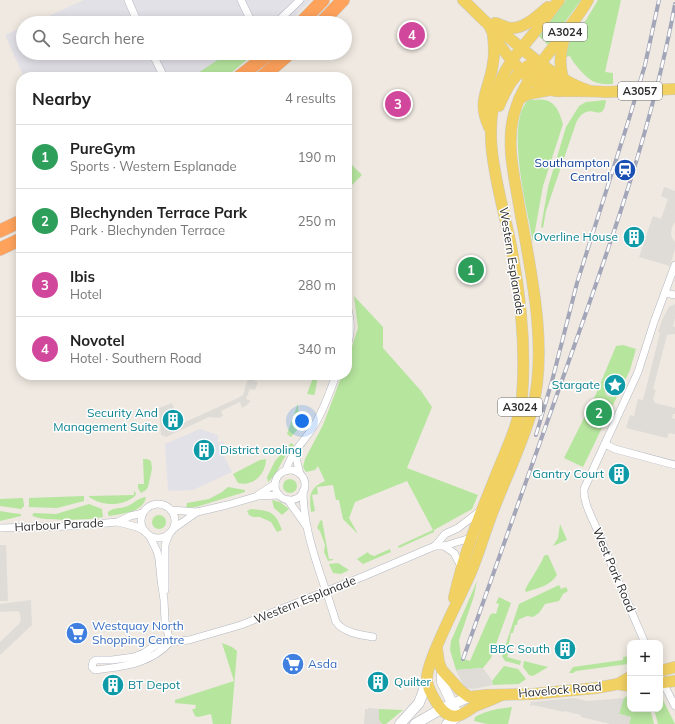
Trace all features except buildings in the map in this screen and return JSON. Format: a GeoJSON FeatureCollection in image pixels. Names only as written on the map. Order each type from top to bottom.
{"type":"FeatureCollection","features":[{"type":"Feature","properties":{"kind":"highway"},"geometry":{"type":"LineString","coordinates":[[308,16],[323,0]]}},
{"type":"Feature","properties":{"kind":"highway"},"geometry":{"type":"LineString","coordinates":[[328,16],[343,0]]}},
{"type":"Feature","properties":{"kind":"highway"},"geometry":{"type":"LineString","coordinates":[[245,72],[261,60]]}},
{"type":"Feature","properties":{"kind":"highway"},"geometry":{"type":"LineString","coordinates":[[268,72],[282,60]]}},
{"type":"Feature","properties":{"kind":"highway"},"geometry":{"type":"LineString","coordinates":[[0,231],[16,223]]}},
{"type":"Feature","properties":{"kind":"highway"},"geometry":{"type":"LineString","coordinates":[[0,249],[16,241]]}},
{"type":"Feature","properties":{"kind":"main road","name":"A3057"},"geometry":{"type":"LineString","coordinates":[[463,0],[488,26],[512,60],[532,69],[563,78],[579,87],[590,90],[606,92],[675,89]]}},
{"type":"Feature","properties":{"kind":"main road"},"geometry":{"type":"LineString","coordinates":[[490,131],[483,110],[483,102],[493,64],[488,26],[515,28],[528,23],[557,0]]}},
{"type":"Feature","properties":{"kind":"main road","name":"A3024"},"geometry":{"type":"LineString","coordinates":[[512,60],[540,26],[557,0]]}},
{"type":"Feature","properties":{"kind":"main road","name":"A3024"},"geometry":{"type":"LineString","coordinates":[[519,99],[532,69],[566,31],[588,0]]}},
{"type":"Feature","properties":{"kind":"main road","name":"A3057"},"geometry":{"type":"LineString","coordinates":[[488,26],[502,32],[521,49],[541,86],[550,90],[575,92],[590,90]]}},
{"type":"Feature","properties":{"kind":"main road"},"geometry":{"type":"LineString","coordinates":[[563,78],[560,55],[566,31]]}},
{"type":"Feature","properties":{"kind":"main road","name":"Western Esplanade"},"geometry":{"type":"LineString","coordinates":[[452,610],[472,534],[511,438],[518,417],[521,399],[523,378],[523,343],[520,299],[512,251],[495,173],[490,131],[495,98],[502,78],[512,60]]}},
{"type":"Feature","properties":{"kind":"main road"},"geometry":{"type":"LineString","coordinates":[[490,131],[505,91],[511,82],[532,69],[567,91]]}},
{"type":"Feature","properties":{"kind":"main road"},"geometry":{"type":"LineString","coordinates":[[519,99],[533,93],[550,90]]}},
{"type":"Feature","properties":{"kind":"main road","name":"Western Esplanade"},"geometry":{"type":"LineString","coordinates":[[427,682],[429,667],[452,610],[468,581],[531,412],[538,379],[538,347],[532,281],[511,154],[511,127],[519,99]]}},
{"type":"Feature","properties":{"kind":"main road"},"geometry":{"type":"LineString","coordinates":[[437,647],[437,656],[442,670],[459,690],[470,697]]}},
{"type":"Feature","properties":{"kind":"main road"},"geometry":{"type":"LineString","coordinates":[[663,670],[675,667]]}},
{"type":"Feature","properties":{"kind":"main road","name":"Havelock Road"},"geometry":{"type":"LineString","coordinates":[[618,684],[627,679]]}},
{"type":"Feature","properties":{"kind":"main road"},"geometry":{"type":"LineString","coordinates":[[663,681],[675,681]]}},
{"type":"Feature","properties":{"kind":"main road"},"geometry":{"type":"LineString","coordinates":[[427,682],[434,699],[442,709],[450,715],[458,716]]}},
{"type":"Feature","properties":{"kind":"main road","name":"Havelock Road"},"geometry":{"type":"LineString","coordinates":[[470,697],[579,690],[618,684],[627,686]]}},
{"type":"Feature","properties":{"kind":"main road","name":"Havelock Road"},"geometry":{"type":"LineString","coordinates":[[458,716],[502,695]]}},
{"type":"Feature","properties":{"kind":"street"},"geometry":{"type":"LineString","coordinates":[[128,0],[135,16]]}},
{"type":"Feature","properties":{"kind":"street"},"geometry":{"type":"LineString","coordinates":[[241,0],[249,16]]}},
{"type":"Feature","properties":{"kind":"street"},"geometry":{"type":"LineString","coordinates":[[283,16],[300,0]]}},
{"type":"Feature","properties":{"kind":"street"},"geometry":{"type":"LineString","coordinates":[[156,60],[162,72]]}},
{"type":"Feature","properties":{"kind":"street"},"geometry":{"type":"LineString","coordinates":[[675,265],[638,372],[605,444],[615,449],[675,465]]}},
{"type":"Feature","properties":{"kind":"street"},"geometry":{"type":"LineString","coordinates":[[665,293],[675,295]]}},
{"type":"Feature","properties":{"kind":"street"},"geometry":{"type":"LineString","coordinates":[[286,471],[290,458],[318,419],[334,380]]}},
{"type":"Feature","properties":{"kind":"street","name":"West Park Road"},"geometry":{"type":"LineString","coordinates":[[605,444],[586,482],[584,496],[621,590],[644,640]]}},
{"type":"Feature","properties":{"kind":"street"},"geometry":{"type":"LineString","coordinates":[[296,450],[300,474],[305,484],[303,501],[308,529],[336,622],[339,626],[354,633],[373,637]]}},
{"type":"Feature","properties":{"kind":"street"},"geometry":{"type":"LineString","coordinates":[[258,496],[275,484],[278,476],[286,471],[296,471],[300,474]]}},
{"type":"Feature","properties":{"kind":"street"},"geometry":{"type":"LineString","coordinates":[[275,484],[279,495]]}},
{"type":"Feature","properties":{"kind":"street"},"geometry":{"type":"LineString","coordinates":[[288,500],[297,498],[303,491]]}},
{"type":"Feature","properties":{"kind":"street"},"geometry":{"type":"LineString","coordinates":[[171,510],[198,512],[258,496],[279,495],[288,500],[308,529]]}},
{"type":"Feature","properties":{"kind":"street"},"geometry":{"type":"LineString","coordinates":[[164,600],[166,584],[165,545],[175,519],[171,510],[166,506],[156,504],[147,508],[143,513],[141,523],[157,551],[159,559],[165,621],[170,642]]}},
{"type":"Feature","properties":{"kind":"street","name":"Western Esplanade"},"geometry":{"type":"LineString","coordinates":[[435,546],[445,534],[458,528],[482,509]]}},
{"type":"Feature","properties":{"kind":"street"},"geometry":{"type":"LineString","coordinates":[[147,533],[159,538],[171,532],[198,512]]}},
{"type":"Feature","properties":{"kind":"street","name":"Harbour Parade"},"geometry":{"type":"LineString","coordinates":[[118,522],[130,516],[143,513]]}},
{"type":"Feature","properties":{"kind":"street","name":"Harbour Parade"},"geometry":{"type":"LineString","coordinates":[[0,528],[71,526],[118,522],[137,527],[147,533]]}},
{"type":"Feature","properties":{"kind":"street","name":"Western Esplanade"},"geometry":{"type":"LineString","coordinates":[[458,528],[472,534],[484,535]]}},
{"type":"Feature","properties":{"kind":"street","name":"Western Esplanade"},"geometry":{"type":"LineString","coordinates":[[170,642],[162,651],[150,658],[134,664],[95,670],[92,667],[93,662],[96,660],[112,660],[134,657],[144,653],[159,643],[166,641],[190,640],[241,625],[327,592],[435,546],[444,546],[472,534]]}},
{"type":"Feature","properties":{"kind":"street"},"geometry":{"type":"LineString","coordinates":[[444,546],[454,553],[462,568]]}},
{"type":"Feature","properties":{"kind":"street"},"geometry":{"type":"LineString","coordinates":[[363,635],[364,627]]}},
{"type":"Feature","properties":{"kind":"street"},"geometry":{"type":"LineString","coordinates":[[442,670],[442,682],[458,716],[447,724]]}},
{"type":"Feature","properties":{"kind":"street"},"geometry":{"type":"LineString","coordinates":[[400,724],[419,703],[427,682]]}},
{"type":"Feature","properties":{"kind":"street"},"geometry":{"type":"LineString","coordinates":[[663,685],[675,706]]}},
{"type":"Feature","properties":{"kind":"street","name":"Havelock Road"},"geometry":{"type":"LineString","coordinates":[[415,724],[452,704],[470,697]]}},
{"type":"Feature","properties":{"kind":"shaded area"},"geometry":{"type":"Polygon","coordinates":[[[84,0],[311,0],[295,16],[49,16],[84,0]]]}},
{"type":"Feature","properties":{"kind":"shaded area"},"geometry":{"type":"Polygon","coordinates":[[[16,30],[16,59],[5,35],[16,30]]]}},
{"type":"Feature","properties":{"kind":"shaded area"},"geometry":{"type":"Polygon","coordinates":[[[16,60],[247,60],[232,72],[22,72],[16,60]]]}},
{"type":"Feature","properties":{"kind":"shaded area"},"geometry":{"type":"Polygon","coordinates":[[[664,187],[675,191],[675,222],[671,233],[675,242],[675,249],[670,266],[639,257],[653,216],[661,219],[668,199],[661,196],[664,187]]]}},
{"type":"Feature","properties":{"kind":"shaded area"},"geometry":{"type":"Polygon","coordinates":[[[675,304],[675,318],[673,326],[675,327],[675,334],[667,335],[653,389],[656,390],[653,399],[655,403],[675,408],[675,414],[673,414],[672,418],[675,419],[675,434],[669,433],[667,438],[675,440],[626,428],[630,415],[634,416],[638,399],[643,400],[662,320],[669,307],[675,304]]]}},
{"type":"Feature","properties":{"kind":"shaded area"},"geometry":{"type":"Polygon","coordinates":[[[614,376],[619,380],[619,383],[615,385],[618,392],[616,396],[610,397],[606,395],[605,391],[606,387],[612,384],[610,380],[614,376]]]}},
{"type":"Feature","properties":{"kind":"shaded area"},"geometry":{"type":"Polygon","coordinates":[[[248,380],[258,382],[255,390],[250,389],[246,399],[251,401],[242,408],[240,402],[221,411],[223,416],[219,418],[209,417],[166,437],[161,435],[159,408],[172,403],[181,424],[243,395],[248,380]]]}},
{"type":"Feature","properties":{"kind":"shaded area"},"geometry":{"type":"Polygon","coordinates":[[[200,429],[218,435],[218,443],[223,441],[226,448],[221,451],[232,472],[193,490],[168,491],[165,444],[200,429]]]}},
{"type":"Feature","properties":{"kind":"shaded area"},"geometry":{"type":"Polygon","coordinates":[[[0,545],[6,545],[8,601],[0,601],[0,545]]]}},
{"type":"Feature","properties":{"kind":"shaded area"},"geometry":{"type":"Polygon","coordinates":[[[31,600],[32,625],[0,655],[0,642],[19,624],[21,620],[18,611],[0,612],[0,604],[31,600]]]}},
{"type":"Feature","properties":{"kind":"shaded area"},"geometry":{"type":"Polygon","coordinates":[[[483,668],[491,679],[493,685],[474,689],[467,688],[463,685],[456,670],[483,668]]]}},
{"type":"Feature","properties":{"kind":"shaded area"},"geometry":{"type":"Polygon","coordinates":[[[574,698],[588,701],[624,698],[619,714],[631,717],[629,724],[610,724],[564,711],[533,705],[530,706],[531,702],[574,698]]]}},
{"type":"Feature","properties":{"kind":"shaded area"},"geometry":{"type":"Polygon","coordinates":[[[365,709],[379,709],[379,720],[382,724],[364,724],[365,709]]]}},
{"type":"Feature","properties":{"kind":"green space"},"geometry":{"type":"Polygon","coordinates":[[[566,0],[581,0],[548,45],[539,36],[566,0]]]}},
{"type":"Feature","properties":{"kind":"green space"},"geometry":{"type":"Polygon","coordinates":[[[598,0],[621,0],[605,72],[613,73],[613,84],[602,84],[593,81],[586,77],[570,56],[565,57],[569,43],[586,20],[598,0]]]}},
{"type":"Feature","properties":{"kind":"green space"},"geometry":{"type":"Polygon","coordinates":[[[218,60],[247,60],[232,72],[200,72],[218,60]]]}},
{"type":"Feature","properties":{"kind":"green space"},"geometry":{"type":"Polygon","coordinates":[[[532,97],[533,100],[540,99],[554,104],[563,124],[543,186],[533,242],[519,165],[518,143],[519,123],[523,107],[532,97]]]}},
{"type":"Feature","properties":{"kind":"green space"},"geometry":{"type":"Polygon","coordinates":[[[606,100],[603,111],[588,111],[580,116],[546,211],[543,228],[541,227],[548,187],[566,127],[579,106],[586,102],[606,100]]]}},
{"type":"Feature","properties":{"kind":"green space"},"geometry":{"type":"Polygon","coordinates":[[[352,165],[362,175],[352,185],[352,165]]]}},
{"type":"Feature","properties":{"kind":"green space"},"geometry":{"type":"Polygon","coordinates":[[[354,296],[383,327],[383,348],[421,391],[432,407],[407,468],[478,495],[472,509],[434,530],[434,532],[399,548],[398,546],[433,530],[407,481],[355,502],[349,518],[358,534],[343,519],[339,500],[336,500],[333,485],[317,487],[318,494],[312,495],[315,511],[311,512],[311,493],[316,487],[325,481],[318,466],[315,470],[306,472],[303,467],[305,459],[323,425],[340,380],[352,380],[352,347],[358,328],[354,296]]]}},
{"type":"Feature","properties":{"kind":"green space"},"geometry":{"type":"Polygon","coordinates":[[[623,345],[636,349],[630,370],[583,467],[564,458],[596,394],[616,346],[623,345]]]}},
{"type":"Feature","properties":{"kind":"green space"},"geometry":{"type":"Polygon","coordinates":[[[312,380],[317,380],[314,395],[307,394],[312,380]]]}},
{"type":"Feature","properties":{"kind":"green space"},"geometry":{"type":"Polygon","coordinates":[[[298,403],[298,410],[305,417],[291,437],[287,434],[298,403]]]}},
{"type":"Feature","properties":{"kind":"green space"},"geometry":{"type":"Polygon","coordinates":[[[291,443],[294,445],[284,458],[275,475],[268,482],[267,477],[275,461],[291,443]]]}},
{"type":"Feature","properties":{"kind":"green space"},"geometry":{"type":"Polygon","coordinates":[[[143,459],[151,461],[152,469],[148,487],[141,493],[138,488],[138,484],[144,484],[143,459]]]}},
{"type":"Feature","properties":{"kind":"green space"},"geometry":{"type":"Polygon","coordinates":[[[266,459],[264,469],[258,478],[249,483],[238,483],[233,474],[260,460],[266,459]]]}},
{"type":"Feature","properties":{"kind":"green space"},"geometry":{"type":"Polygon","coordinates":[[[287,479],[293,479],[297,483],[297,489],[293,493],[287,493],[283,489],[283,483],[287,479]]]}},
{"type":"Feature","properties":{"kind":"green space"},"geometry":{"type":"Polygon","coordinates":[[[228,487],[245,490],[245,492],[196,507],[186,508],[187,503],[209,499],[228,487]]]}},
{"type":"Feature","properties":{"kind":"green space"},"geometry":{"type":"Polygon","coordinates":[[[134,490],[136,494],[135,496],[130,500],[118,504],[106,504],[89,497],[134,495],[134,490]]]}},
{"type":"Feature","properties":{"kind":"green space"},"geometry":{"type":"Polygon","coordinates":[[[84,496],[84,501],[57,508],[29,507],[29,498],[84,496]]]}},
{"type":"Feature","properties":{"kind":"green space"},"geometry":{"type":"Polygon","coordinates":[[[146,497],[141,506],[137,509],[121,514],[108,515],[110,510],[123,508],[138,499],[146,497]]]}},
{"type":"Feature","properties":{"kind":"green space"},"geometry":{"type":"Polygon","coordinates":[[[23,498],[24,506],[21,509],[0,506],[0,499],[23,498]]]}},
{"type":"Feature","properties":{"kind":"green space"},"geometry":{"type":"Polygon","coordinates":[[[272,500],[280,502],[289,509],[282,515],[274,508],[272,500]]]}},
{"type":"Feature","properties":{"kind":"green space"},"geometry":{"type":"Polygon","coordinates":[[[89,504],[102,509],[103,517],[78,520],[54,520],[44,519],[32,515],[34,513],[56,514],[89,504]]]}},
{"type":"Feature","properties":{"kind":"green space"},"geometry":{"type":"Polygon","coordinates":[[[251,509],[263,510],[271,513],[277,519],[282,530],[277,532],[271,522],[260,517],[253,517],[249,515],[247,511],[251,509]]]}},
{"type":"Feature","properties":{"kind":"green space"},"geometry":{"type":"Polygon","coordinates":[[[0,511],[21,514],[21,516],[0,521],[0,511]]]}},
{"type":"Feature","properties":{"kind":"green space"},"geometry":{"type":"Polygon","coordinates":[[[156,515],[162,515],[166,519],[166,525],[162,529],[156,529],[152,525],[152,519],[156,515]]]}},
{"type":"Feature","properties":{"kind":"green space"},"geometry":{"type":"Polygon","coordinates":[[[322,520],[329,559],[333,560],[328,561],[324,552],[325,545],[320,531],[317,528],[322,520]]]}},
{"type":"Feature","properties":{"kind":"green space"},"geometry":{"type":"Polygon","coordinates":[[[560,524],[567,540],[553,546],[558,538],[560,524]]]}},
{"type":"Feature","properties":{"kind":"green space"},"geometry":{"type":"Polygon","coordinates":[[[390,549],[391,552],[363,564],[357,559],[368,552],[374,556],[390,549]]]}},
{"type":"Feature","properties":{"kind":"green space"},"geometry":{"type":"Polygon","coordinates":[[[546,555],[548,555],[557,575],[551,582],[526,592],[525,590],[527,586],[546,555]]]}},
{"type":"Feature","properties":{"kind":"green space"},"geometry":{"type":"Polygon","coordinates":[[[338,563],[349,570],[341,574],[333,573],[329,564],[338,563]]]}},
{"type":"Feature","properties":{"kind":"green space"},"geometry":{"type":"Polygon","coordinates":[[[477,581],[474,596],[459,640],[461,658],[470,661],[490,615],[493,613],[496,614],[499,604],[496,603],[499,597],[511,603],[491,658],[483,668],[456,670],[450,650],[451,641],[477,581]]]}},
{"type":"Feature","properties":{"kind":"green space"},"geometry":{"type":"Polygon","coordinates":[[[559,585],[561,589],[566,587],[568,591],[563,594],[559,601],[545,604],[539,613],[533,617],[527,616],[518,620],[513,633],[511,633],[508,648],[510,649],[507,657],[521,661],[520,665],[505,661],[502,656],[519,604],[559,585]]]}},
{"type":"Feature","properties":{"kind":"green space"},"geometry":{"type":"Polygon","coordinates":[[[222,643],[237,651],[231,724],[213,724],[211,714],[198,717],[195,716],[192,709],[195,709],[196,705],[175,703],[175,700],[234,681],[222,643]]]}},
{"type":"Feature","properties":{"kind":"green space"},"geometry":{"type":"Polygon","coordinates":[[[627,656],[627,664],[569,673],[573,667],[623,660],[623,657],[627,656]]]}},
{"type":"Feature","properties":{"kind":"green space"},"geometry":{"type":"Polygon","coordinates":[[[524,661],[548,667],[533,676],[529,675],[523,667],[524,661]]]}},
{"type":"Feature","properties":{"kind":"green space"},"geometry":{"type":"Polygon","coordinates":[[[504,666],[518,669],[526,679],[519,684],[493,685],[492,681],[504,666]]]}},
{"type":"Feature","properties":{"kind":"green space"},"geometry":{"type":"Polygon","coordinates":[[[627,696],[627,712],[651,712],[654,724],[629,724],[631,717],[619,714],[621,705],[627,696]]]}},
{"type":"Feature","properties":{"kind":"green space"},"geometry":{"type":"Polygon","coordinates":[[[663,700],[675,724],[658,724],[655,712],[663,712],[663,700]]]}},
{"type":"Feature","properties":{"kind":"green space"},"geometry":{"type":"Polygon","coordinates":[[[512,707],[508,724],[487,724],[474,721],[475,717],[484,713],[512,707]]]}},
{"type":"Feature","properties":{"kind":"green space"},"geometry":{"type":"Polygon","coordinates":[[[379,709],[403,710],[386,724],[382,724],[379,720],[379,709]]]}},
{"type":"Feature","properties":{"kind":"railway"},"geometry":{"type":"LineString","coordinates":[[536,435],[552,381],[577,283],[645,65],[659,0]]}},
{"type":"Feature","properties":{"kind":"railway"},"geometry":{"type":"LineString","coordinates":[[463,659],[616,225],[655,93],[675,4]]}},
{"type":"Feature","properties":{"kind":"place","name":"Novotel"},"geometry":{"type":"Point","coordinates":[412,35]}},
{"type":"Feature","properties":{"kind":"place","name":"Ibis"},"geometry":{"type":"Point","coordinates":[398,104]}},
{"type":"Feature","properties":{"kind":"place","name":"Southampton Central"},"geometry":{"type":"Point","coordinates":[625,170]}},
{"type":"Feature","properties":{"kind":"place","name":"Overline House"},"geometry":{"type":"Point","coordinates":[634,237]}},
{"type":"Feature","properties":{"kind":"place","name":"PureGym"},"geometry":{"type":"Point","coordinates":[471,270]}},
{"type":"Feature","properties":{"kind":"place","name":"Stargate"},"geometry":{"type":"Point","coordinates":[615,385]}},
{"type":"Feature","properties":{"kind":"place","name":"Blechynden Terrace Park"},"geometry":{"type":"Point","coordinates":[599,413]}},
{"type":"Feature","properties":{"kind":"place","name":"Security And Management Suite"},"geometry":{"type":"Point","coordinates":[173,420]}},
{"type":"Feature","properties":{"kind":"place","name":"District cooling"},"geometry":{"type":"Point","coordinates":[204,450]}},
{"type":"Feature","properties":{"kind":"place","name":"Gantry Court"},"geometry":{"type":"Point","coordinates":[619,474]}},
{"type":"Feature","properties":{"kind":"place","name":"Westquay North Shopping Centre"},"geometry":{"type":"Point","coordinates":[77,633]}},
{"type":"Feature","properties":{"kind":"place","name":"BBC South"},"geometry":{"type":"Point","coordinates":[565,649]}},
{"type":"Feature","properties":{"kind":"place","name":"Asda"},"geometry":{"type":"Point","coordinates":[293,664]}},
{"type":"Feature","properties":{"kind":"place","name":"Quilter"},"geometry":{"type":"Point","coordinates":[378,682]}},
{"type":"Feature","properties":{"kind":"place","name":"BT Depot"},"geometry":{"type":"Point","coordinates":[113,685]}}]}
